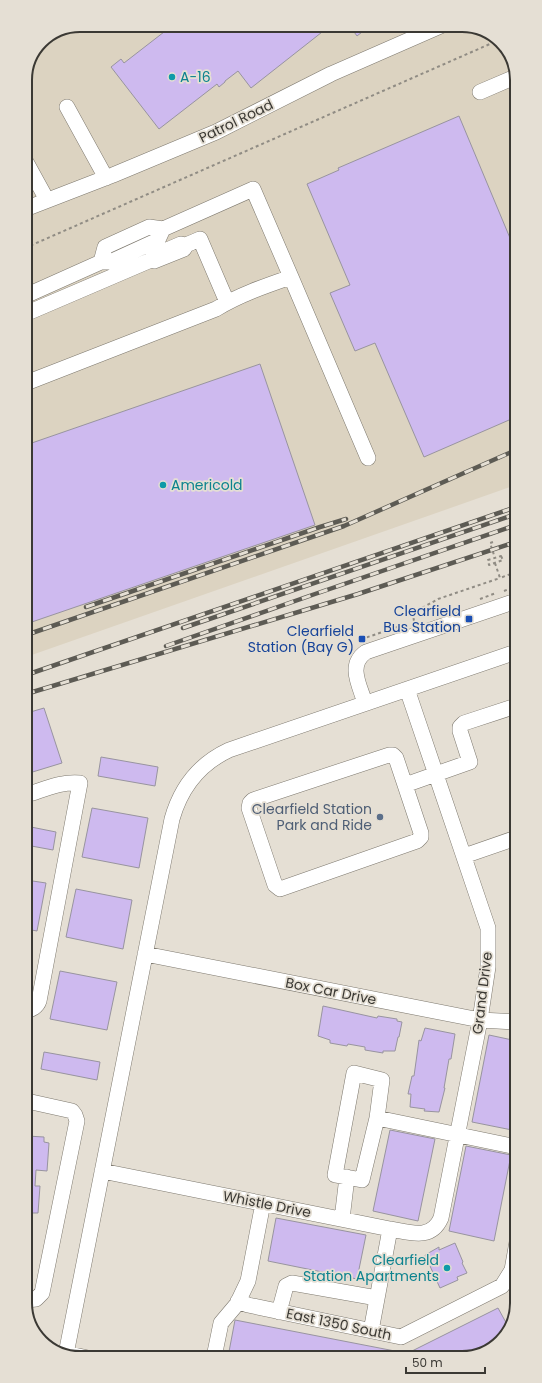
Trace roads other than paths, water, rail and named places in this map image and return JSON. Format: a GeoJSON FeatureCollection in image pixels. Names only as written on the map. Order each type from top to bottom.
{"type":"FeatureCollection","features":[{"type":"Feature","properties":{"kind":"street","name":"Patrol Road"},"geometry":{"type":"LineString","coordinates":[[32,206],[106,178],[216,132],[332,74],[427,32]]}},
{"type":"Feature","properties":{"kind":"street"},"geometry":{"type":"LineString","coordinates":[[480,92],[510,78]]}},
{"type":"Feature","properties":{"kind":"street"},"geometry":{"type":"LineString","coordinates":[[67,107],[106,178]]}},
{"type":"Feature","properties":{"kind":"street"},"geometry":{"type":"LineString","coordinates":[[32,173],[47,200]]}},
{"type":"Feature","properties":{"kind":"street"},"geometry":{"type":"LineString","coordinates":[[32,293],[101,262],[110,262],[158,240],[163,229],[253,189],[368,458]]}},
{"type":"Feature","properties":{"kind":"street"},"geometry":{"type":"LineString","coordinates":[[32,311],[151,260],[154,261],[184,249],[186,245],[200,239],[227,302]]}},
{"type":"Feature","properties":{"kind":"street"},"geometry":{"type":"LineString","coordinates":[[32,381],[216,309],[227,302],[291,277]]}},
{"type":"Feature","properties":{"kind":"street"},"geometry":{"type":"LineString","coordinates":[[365,703],[355,671],[358,660],[366,652],[510,603]]}},
{"type":"Feature","properties":{"kind":"street"},"geometry":{"type":"LineString","coordinates":[[67,1349],[172,819],[181,794],[192,778],[210,761],[229,750],[510,654]]}},
{"type":"Feature","properties":{"kind":"street","name":"Grand Drive"},"geometry":{"type":"LineString","coordinates":[[407,689],[488,928],[488,967],[480,1020],[440,1218],[437,1226],[431,1231]]}},
{"type":"Feature","properties":{"kind":"street"},"geometry":{"type":"LineString","coordinates":[[405,785],[470,762],[460,727],[464,723],[510,708]]}},
{"type":"Feature","properties":{"kind":"street"},"geometry":{"type":"LineString","coordinates":[[389,755],[393,755],[396,758],[405,785],[421,833],[421,837],[417,841],[280,890],[274,885],[249,808],[250,803],[254,800],[389,755]]}},
{"type":"Feature","properties":{"kind":"street"},"geometry":{"type":"LineString","coordinates":[[32,793],[67,782],[80,783],[40,1001],[38,1005],[32,1009]]}},
{"type":"Feature","properties":{"kind":"street"},"geometry":{"type":"LineString","coordinates":[[464,856],[510,840]]}},
{"type":"Feature","properties":{"kind":"street","name":"Box Car Drive"},"geometry":{"type":"LineString","coordinates":[[145,954],[480,1020],[510,1022]]}},
{"type":"Feature","properties":{"kind":"street"},"geometry":{"type":"LineString","coordinates":[[354,1073],[382,1080],[377,1118],[362,1180],[336,1175],[354,1073]]}},
{"type":"Feature","properties":{"kind":"street"},"geometry":{"type":"LineString","coordinates":[[32,1102],[72,1111],[77,1121],[42,1293],[36,1299],[32,1299]]}},
{"type":"Feature","properties":{"kind":"street"},"geometry":{"type":"LineString","coordinates":[[377,1118],[510,1145]]}},
{"type":"Feature","properties":{"kind":"street","name":"Whistle Drive"},"geometry":{"type":"LineString","coordinates":[[102,1171],[390,1229],[418,1233],[431,1231]]}},
{"type":"Feature","properties":{"kind":"street"},"geometry":{"type":"LineString","coordinates":[[342,1219],[347,1177]]}},
{"type":"Feature","properties":{"kind":"street"},"geometry":{"type":"LineString","coordinates":[[215,1351],[221,1323],[238,1301],[248,1282],[263,1203]]}},
{"type":"Feature","properties":{"kind":"street"},"geometry":{"type":"LineString","coordinates":[[371,1331],[390,1229]]}},
{"type":"Feature","properties":{"kind":"street","name":"East 1350 South"},"geometry":{"type":"LineString","coordinates":[[238,1301],[248,1305],[279,1312],[401,1337],[502,1286],[510,1273]]}},
{"type":"Feature","properties":{"kind":"street"},"geometry":{"type":"LineString","coordinates":[[279,1312],[286,1286],[292,1283],[377,1298]]}},
{"type":"Feature","properties":{"kind":"railway"},"geometry":{"type":"LineString","coordinates":[[32,633],[344,526],[510,453]]}},
{"type":"Feature","properties":{"kind":"railway"},"geometry":{"type":"LineString","coordinates":[[32,673],[510,509]]}},
{"type":"Feature","properties":{"kind":"railway"},"geometry":{"type":"LineString","coordinates":[[183,628],[510,516]]}},
{"type":"Feature","properties":{"kind":"railway"},"geometry":{"type":"LineString","coordinates":[[86,607],[346,519]]}},
{"type":"Feature","properties":{"kind":"railway"},"geometry":{"type":"LineString","coordinates":[[166,646],[510,527]]}},
{"type":"Feature","properties":{"kind":"railway"},"geometry":{"type":"LineString","coordinates":[[32,692],[358,594],[510,544]]}},
{"type":"Feature","properties":{"kind":"place","name":"A-16"},"geometry":{"type":"Point","coordinates":[172,77]}},
{"type":"Feature","properties":{"kind":"place","name":"Americold"},"geometry":{"type":"Point","coordinates":[163,485]}},
{"type":"Feature","properties":{"kind":"place","name":"Clearfield Bus Station"},"geometry":{"type":"Point","coordinates":[469,619]}},
{"type":"Feature","properties":{"kind":"place","name":"Clearfield Station (Bay G)"},"geometry":{"type":"Point","coordinates":[362,639]}},
{"type":"Feature","properties":{"kind":"place","name":"Clearfield Station Park and Ride"},"geometry":{"type":"Point","coordinates":[380,817]}},
{"type":"Feature","properties":{"kind":"place","name":"Clearfield Station Apartments"},"geometry":{"type":"Point","coordinates":[447,1268]}}]}
